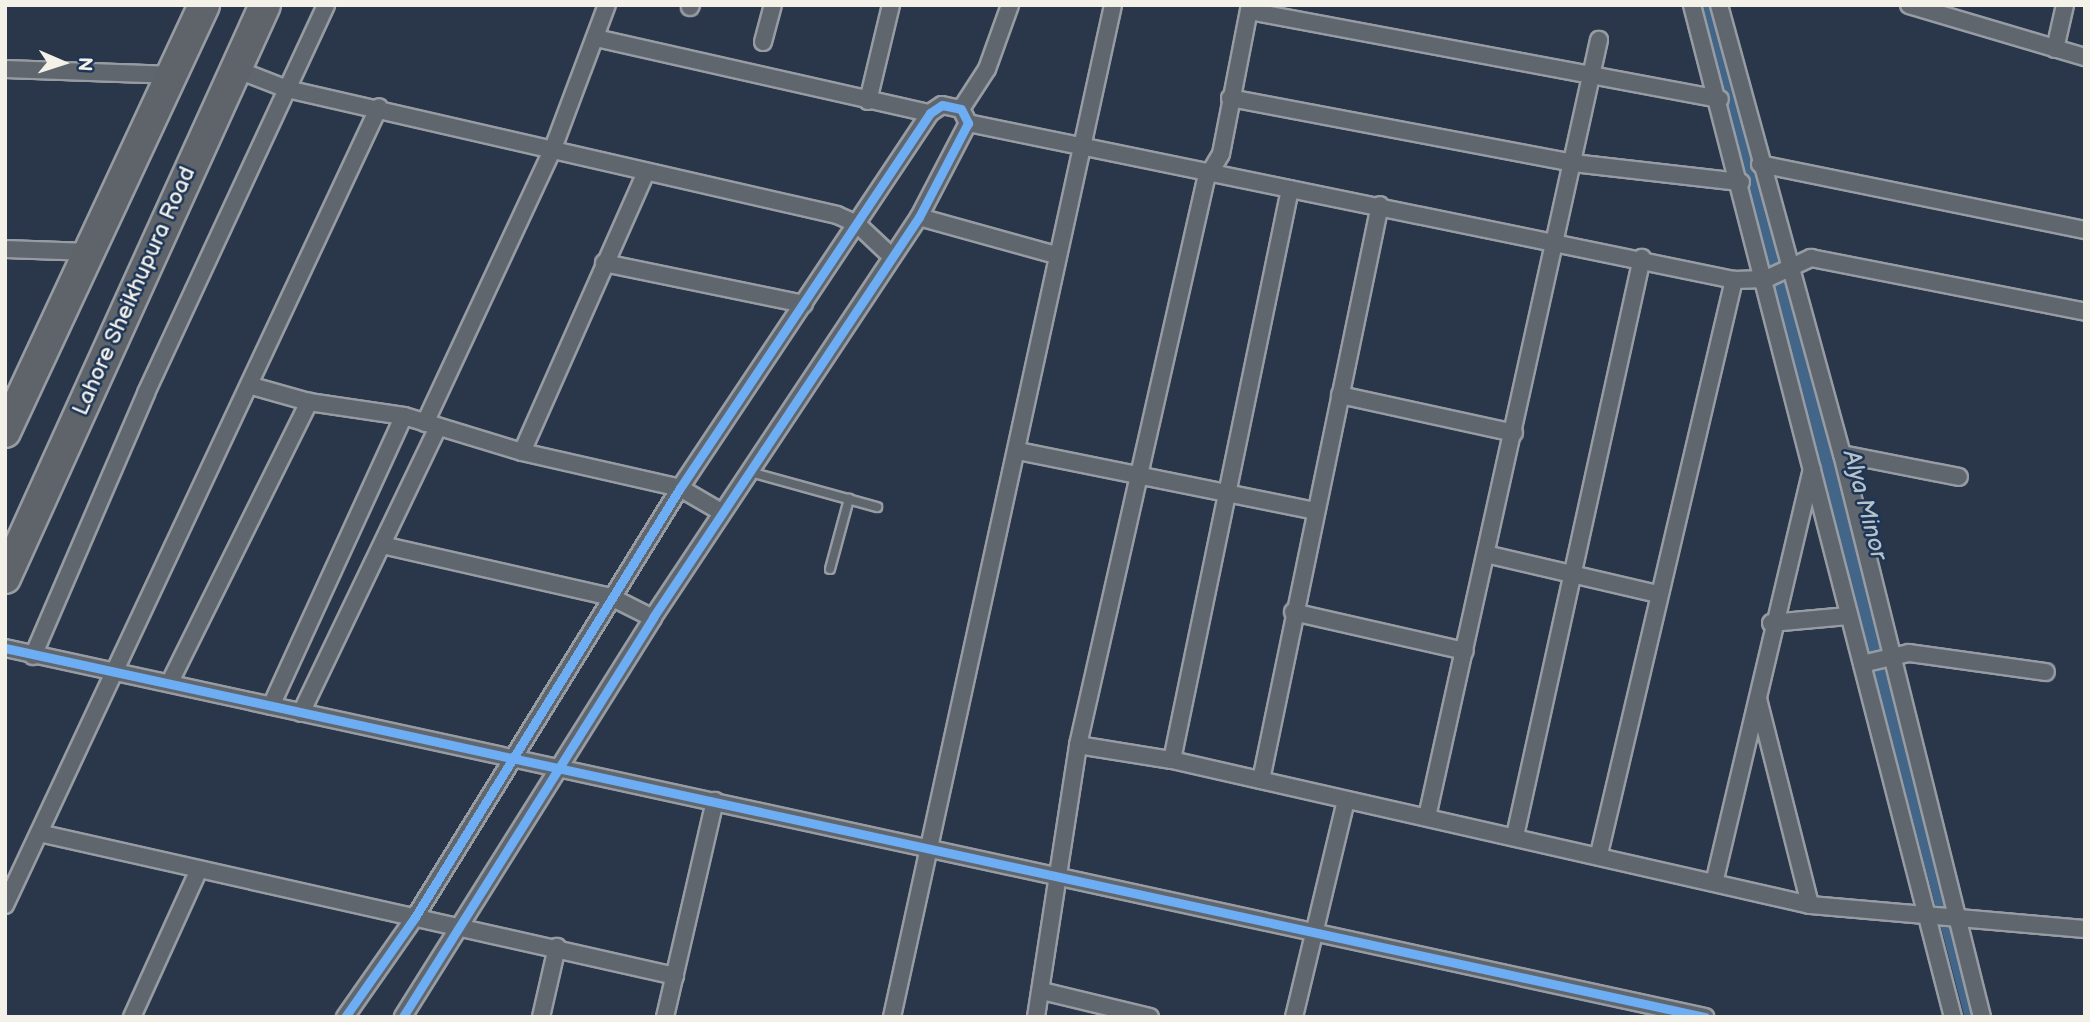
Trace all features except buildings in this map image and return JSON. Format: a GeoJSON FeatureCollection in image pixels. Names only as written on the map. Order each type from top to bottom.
{"type":"FeatureCollection","features":[{"type":"Feature","properties":{"kind":"highway"},"geometry":{"type":"LineString","coordinates":[[5,432],[175,75],[204,5]]}},
{"type":"Feature","properties":{"kind":"highway","name":"Lahore Sheikhupura Road"},"geometry":{"type":"LineString","coordinates":[[5,578],[233,68],[265,5]]}},
{"type":"Feature","properties":{"kind":"street"},"geometry":{"type":"LineString","coordinates":[[33,656],[146,393],[326,5]]}},
{"type":"Feature","properties":{"kind":"street"},"geometry":{"type":"LineString","coordinates":[[301,713],[382,545],[552,150],[607,5]]}},
{"type":"Feature","properties":{"kind":"street"},"geometry":{"type":"LineString","coordinates":[[762,42],[773,5]]}},
{"type":"Feature","properties":{"kind":"street"},"geometry":{"type":"LineString","coordinates":[[868,101],[891,5]]}},
{"type":"Feature","properties":{"kind":"street"},"geometry":{"type":"LineString","coordinates":[[403,1017],[462,928],[747,471],[919,217],[987,69],[1010,5]]}},
{"type":"Feature","properties":{"kind":"street"},"geometry":{"type":"LineString","coordinates":[[892,1017],[1018,451],[1056,255],[1113,5]]}},
{"type":"Feature","properties":{"kind":"street"},"geometry":{"type":"LineString","coordinates":[[1692,5],[1720,99],[1766,279],[1848,616],[1876,660],[1957,917],[1982,1017]]}},
{"type":"Feature","properties":{"kind":"street"},"geometry":{"type":"LineString","coordinates":[[1719,5],[1760,164],[1842,454],[1876,660],[1928,914],[1953,1017]]}},
{"type":"Feature","properties":{"kind":"street"},"geometry":{"type":"LineString","coordinates":[[1909,5],[2085,57]]}},
{"type":"Feature","properties":{"kind":"street"},"geometry":{"type":"LineString","coordinates":[[2055,49],[2065,5]]}},
{"type":"Feature","properties":{"kind":"street"},"geometry":{"type":"LineString","coordinates":[[1036,1017],[1078,745],[1211,170],[1221,154],[1250,8],[1591,79],[1720,99]]}},
{"type":"Feature","properties":{"kind":"street"},"geometry":{"type":"LineString","coordinates":[[596,38],[930,113]]}},
{"type":"Feature","properties":{"kind":"street"},"geometry":{"type":"LineString","coordinates":[[1427,817],[1558,242],[1599,40]]}},
{"type":"Feature","properties":{"kind":"street"},"geometry":{"type":"LineString","coordinates":[[233,68],[287,89],[379,107],[645,175],[813,209],[857,224],[892,257]]}},
{"type":"Feature","properties":{"kind":"street"},"geometry":{"type":"LineString","coordinates":[[5,69],[175,75]]}},
{"type":"Feature","properties":{"kind":"street"},"geometry":{"type":"LineString","coordinates":[[1230,98],[1573,163],[1741,183]]}},
{"type":"Feature","properties":{"kind":"street"},"geometry":{"type":"LineString","coordinates":[[345,1017],[415,917],[680,488],[930,113],[942,105],[965,116],[1083,146],[1642,258],[1734,280],[1766,279],[1789,265],[1811,258],[2085,312]]}},
{"type":"Feature","properties":{"kind":"street"},"geometry":{"type":"LineString","coordinates":[[5,905],[251,386],[379,107]]}},
{"type":"Feature","properties":{"kind":"street"},"geometry":{"type":"LineString","coordinates":[[1760,164],[2085,230]]}},
{"type":"Feature","properties":{"kind":"street"},"geometry":{"type":"LineString","coordinates":[[523,452],[604,262],[645,175]]}},
{"type":"Feature","properties":{"kind":"street"},"geometry":{"type":"LineString","coordinates":[[1172,760],[1230,495],[1290,189]]}},
{"type":"Feature","properties":{"kind":"street"},"geometry":{"type":"LineString","coordinates":[[1261,780],[1293,612],[1380,205]]}},
{"type":"Feature","properties":{"kind":"street"},"geometry":{"type":"LineString","coordinates":[[919,217],[1056,255]]}},
{"type":"Feature","properties":{"kind":"street"},"geometry":{"type":"LineString","coordinates":[[5,249],[89,253]]}},
{"type":"Feature","properties":{"kind":"street"},"geometry":{"type":"LineString","coordinates":[[1515,836],[1642,258]]}},
{"type":"Feature","properties":{"kind":"street"},"geometry":{"type":"LineString","coordinates":[[604,262],[804,304]]}},
{"type":"Feature","properties":{"kind":"street"},"geometry":{"type":"LineString","coordinates":[[1599,854],[1734,280]]}},
{"type":"Feature","properties":{"kind":"street"},"geometry":{"type":"LineString","coordinates":[[251,386],[309,402],[404,416],[523,452],[680,488],[721,512]]}},
{"type":"Feature","properties":{"kind":"street"},"geometry":{"type":"LineString","coordinates":[[1340,395],[1514,433]]}},
{"type":"Feature","properties":{"kind":"street"},"geometry":{"type":"LineString","coordinates":[[170,682],[309,402]]}},
{"type":"Feature","properties":{"kind":"street"},"geometry":{"type":"LineString","coordinates":[[271,706],[404,416]]}},
{"type":"Feature","properties":{"kind":"street"},"geometry":{"type":"LineString","coordinates":[[1018,451],[1138,478],[1315,512]]}},
{"type":"Feature","properties":{"kind":"street"},"geometry":{"type":"LineString","coordinates":[[1842,454],[1959,477]]}},
{"type":"Feature","properties":{"kind":"street"},"geometry":{"type":"LineString","coordinates":[[1714,879],[1772,623],[1812,467]]}},
{"type":"Feature","properties":{"kind":"street"},"geometry":{"type":"LineString","coordinates":[[382,545],[611,597],[653,618]]}},
{"type":"Feature","properties":{"kind":"street"},"geometry":{"type":"LineString","coordinates":[[1486,554],[1573,572],[1658,594]]}},
{"type":"Feature","properties":{"kind":"street"},"geometry":{"type":"LineString","coordinates":[[1293,612],[1465,651]]}},
{"type":"Feature","properties":{"kind":"street"},"geometry":{"type":"LineString","coordinates":[[1772,623],[1848,616]]}},
{"type":"Feature","properties":{"kind":"street"},"geometry":{"type":"LineString","coordinates":[[5,648],[561,769],[930,845],[1059,880],[1705,1017]]}},
{"type":"Feature","properties":{"kind":"street"},"geometry":{"type":"LineString","coordinates":[[1876,660],[1928,654],[2046,672]]}},
{"type":"Feature","properties":{"kind":"street"},"geometry":{"type":"LineString","coordinates":[[1757,697],[1810,905]]}},
{"type":"Feature","properties":{"kind":"street"},"geometry":{"type":"LineString","coordinates":[[1078,745],[1172,760],[1346,801],[1714,879],[1810,905],[2085,929]]}},
{"type":"Feature","properties":{"kind":"street"},"geometry":{"type":"LineString","coordinates":[[665,1017],[715,801]]}},
{"type":"Feature","properties":{"kind":"street"},"geometry":{"type":"LineString","coordinates":[[1294,1017],[1346,801]]}},
{"type":"Feature","properties":{"kind":"street"},"geometry":{"type":"LineString","coordinates":[[39,833],[557,947],[675,976]]}},
{"type":"Feature","properties":{"kind":"street"},"geometry":{"type":"LineString","coordinates":[[132,1017],[199,869]]}},
{"type":"Feature","properties":{"kind":"street"},"geometry":{"type":"LineString","coordinates":[[541,1017],[557,947]]}},
{"type":"Feature","properties":{"kind":"street"},"geometry":{"type":"LineString","coordinates":[[1042,991],[1109,1012],[1150,1017]]}},
{"type":"Feature","properties":{"kind":"lane"},"geometry":{"type":"LineString","coordinates":[[747,471],[877,507]]}},
{"type":"Feature","properties":{"kind":"lane"},"geometry":{"type":"LineString","coordinates":[[830,569],[849,499]]}},
{"type":"Feature","properties":{"kind":"waterway","name":"Alya Minor"},"geometry":{"type":"LineString","coordinates":[[1708,5],[1974,1017]]}},
{"type":"Feature","properties":{"kind":"cycle path"},"geometry":{"type":"LineString","coordinates":[[345,1017],[415,917],[680,488],[930,113],[942,105],[961,109],[968,123],[919,217],[653,618],[403,1017]]}},
{"type":"Feature","properties":{"kind":"cycle path"},"geometry":{"type":"LineString","coordinates":[[5,648],[1705,1017]]}}]}
